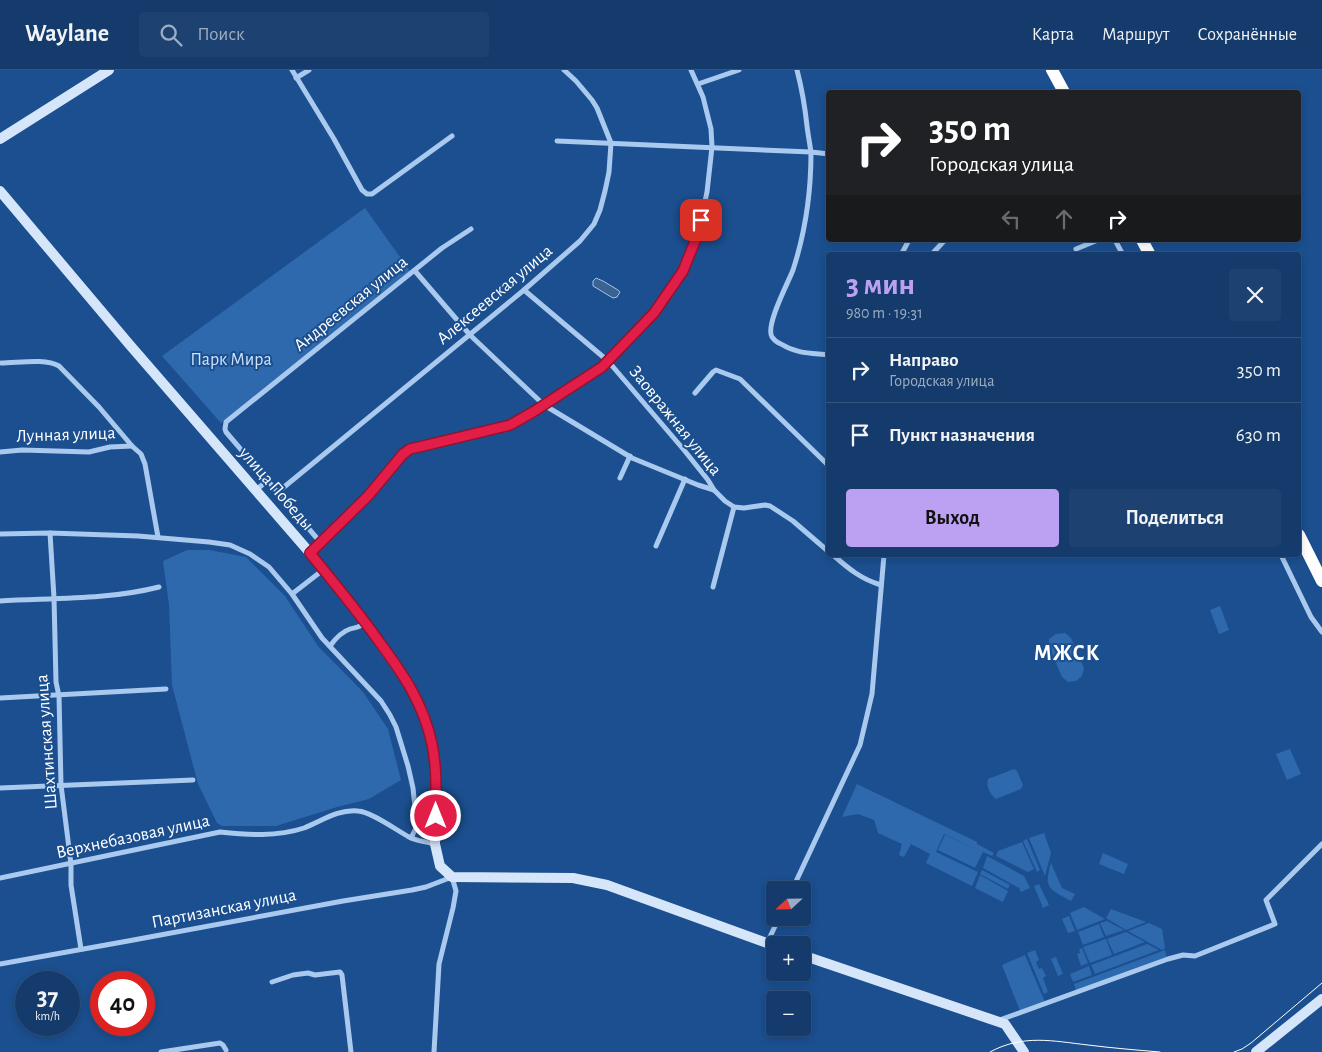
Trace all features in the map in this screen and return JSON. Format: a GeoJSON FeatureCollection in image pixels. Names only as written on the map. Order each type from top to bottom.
{"type":"FeatureCollection","features":[{"type":"Feature","properties":{"kind":"highway"},"geometry":{"type":"LineString","coordinates":[[1052,70],[1063,90]]}},
{"type":"Feature","properties":{"kind":"highway"},"geometry":{"type":"LineString","coordinates":[[1301,539],[1322,581]]}},
{"type":"Feature","properties":{"kind":"street"},"geometry":{"type":"LineString","coordinates":[[0,139],[109,70]]}},
{"type":"Feature","properties":{"kind":"street"},"geometry":{"type":"LineString","coordinates":[[292,70],[366,194],[372,194],[452,136]]}},
{"type":"Feature","properties":{"kind":"street"},"geometry":{"type":"LineString","coordinates":[[296,78],[309,70]]}},
{"type":"Feature","properties":{"kind":"street","name":"Алексеевская улица"},"geometry":{"type":"LineString","coordinates":[[278,492],[524,290],[580,240],[594,224],[600,210],[609,172],[611,143],[592,100],[564,70]]}},
{"type":"Feature","properties":{"kind":"street"},"geometry":{"type":"LineString","coordinates":[[310,553],[368,496],[403,454],[410,449],[510,425],[597,371],[654,313],[683,271],[698,234],[706,192],[712,147],[711,129],[698,84],[691,70]]}},
{"type":"Feature","properties":{"kind":"street"},"geometry":{"type":"LineString","coordinates":[[698,84],[739,70]]}},
{"type":"Feature","properties":{"kind":"street"},"geometry":{"type":"LineString","coordinates":[[797,70],[804,102],[811,152],[809,190],[804,225],[793,269],[770,327],[771,337],[798,352],[826,355]]}},
{"type":"Feature","properties":{"kind":"street"},"geometry":{"type":"LineString","coordinates":[[557,141],[826,154]]}},
{"type":"Feature","properties":{"kind":"street","name":"улица Победы"},"geometry":{"type":"LineString","coordinates":[[0,191],[134,351],[310,553],[365,622],[408,682],[423,713],[432,744],[436,772],[435,844],[440,866],[452,877]]}},
{"type":"Feature","properties":{"kind":"street","name":"Андреевская улица"},"geometry":{"type":"LineString","coordinates":[[268,480],[226,432],[226,422],[442,248],[471,229]]}},
{"type":"Feature","properties":{"kind":"street"},"geometry":{"type":"LineString","coordinates":[[934,252],[943,242]]}},
{"type":"Feature","properties":{"kind":"street"},"geometry":{"type":"LineString","coordinates":[[1076,249],[1093,242]]}},
{"type":"Feature","properties":{"kind":"street"},"geometry":{"type":"LineString","coordinates":[[415,271],[470,335],[544,405],[627,454],[714,490],[734,507],[770,506],[793,521],[826,549]]}},
{"type":"Feature","properties":{"kind":"street","name":"Заовражная улица"},"geometry":{"type":"LineString","coordinates":[[524,290],[608,361],[684,450],[714,490]]}},
{"type":"Feature","properties":{"kind":"street"},"geometry":{"type":"LineString","coordinates":[[1,363],[55,363],[99,406],[132,446],[141,454],[145,464],[158,537]]}},
{"type":"Feature","properties":{"kind":"street"},"geometry":{"type":"LineString","coordinates":[[695,393],[716,370],[740,379],[826,463]]}},
{"type":"Feature","properties":{"kind":"street","name":"Лунная улица"},"geometry":{"type":"LineString","coordinates":[[0,452],[22,450],[84,452],[110,447],[132,446]]}},
{"type":"Feature","properties":{"kind":"street"},"geometry":{"type":"LineString","coordinates":[[620,478],[627,454]]}},
{"type":"Feature","properties":{"kind":"street"},"geometry":{"type":"LineString","coordinates":[[656,546],[685,478]]}},
{"type":"Feature","properties":{"kind":"street"},"geometry":{"type":"LineString","coordinates":[[256,490],[268,480],[321,542]]}},
{"type":"Feature","properties":{"kind":"street"},"geometry":{"type":"LineString","coordinates":[[713,587],[734,507]]}},
{"type":"Feature","properties":{"kind":"street"},"geometry":{"type":"LineString","coordinates":[[0,534],[50,533],[138,536],[223,544],[244,551],[269,567],[292,594],[322,638],[381,700],[390,715],[396,727],[413,788],[417,826],[411,838]]}},
{"type":"Feature","properties":{"kind":"street","name":"Шахтинская улица"},"geometry":{"type":"LineString","coordinates":[[50,533],[62,785],[71,864],[70,885],[81,949]]}},
{"type":"Feature","properties":{"kind":"street"},"geometry":{"type":"LineString","coordinates":[[835,557],[866,580],[881,585]]}},
{"type":"Feature","properties":{"kind":"street"},"geometry":{"type":"LineString","coordinates":[[796,881],[860,745],[872,694],[884,557]]}},
{"type":"Feature","properties":{"kind":"street"},"geometry":{"type":"LineString","coordinates":[[1282,557],[1311,617],[1322,632]]}},
{"type":"Feature","properties":{"kind":"street"},"geometry":{"type":"LineString","coordinates":[[292,594],[323,569]]}},
{"type":"Feature","properties":{"kind":"street"},"geometry":{"type":"LineString","coordinates":[[0,601],[103,596],[159,587]]}},
{"type":"Feature","properties":{"kind":"street"},"geometry":{"type":"LineString","coordinates":[[330,646],[346,630],[360,627],[365,622]]}},
{"type":"Feature","properties":{"kind":"street"},"geometry":{"type":"LineString","coordinates":[[0,698],[166,690]]}},
{"type":"Feature","properties":{"kind":"street"},"geometry":{"type":"LineString","coordinates":[[0,788],[193,780]]}},
{"type":"Feature","properties":{"kind":"street","name":"Верхнебазовая улица"},"geometry":{"type":"LineString","coordinates":[[0,878],[220,832],[271,834],[303,828],[325,817],[350,811],[366,812],[411,838],[435,844]]}},
{"type":"Feature","properties":{"kind":"street"},"geometry":{"type":"LineString","coordinates":[[997,1021],[1168,959],[1182,955],[1195,956],[1275,924],[1266,900],[1322,844]]}},
{"type":"Feature","properties":{"kind":"street"},"geometry":{"type":"LineString","coordinates":[[434,1052],[439,964],[456,891],[452,877],[573,878],[606,885],[766,943]]}},
{"type":"Feature","properties":{"kind":"street","name":"Партизанская улица"},"geometry":{"type":"LineString","coordinates":[[0,964],[412,890],[452,877]]}},
{"type":"Feature","properties":{"kind":"street"},"geometry":{"type":"LineString","coordinates":[[811,958],[1005,1024],[1024,1052]]}},
{"type":"Feature","properties":{"kind":"street"},"geometry":{"type":"LineString","coordinates":[[272,982],[282,977],[301,973],[316,975],[340,972],[351,1052]]}},
{"type":"Feature","properties":{"kind":"street"},"geometry":{"type":"LineString","coordinates":[[1256,1052],[1322,999]]}},
{"type":"Feature","properties":{"kind":"street"},"geometry":{"type":"LineString","coordinates":[[161,1052],[220,1043],[226,1050]]}},
{"type":"Feature","properties":{"kind":"green space","name":"Парк Мира"},"geometry":{"type":"Polygon","coordinates":[[[365,208],[410,271],[221,423],[162,356],[365,208]]]}},
{"type":"Feature","properties":{"kind":"green space"},"geometry":{"type":"Polygon","coordinates":[[[187,550],[209,550],[246,557],[285,596],[318,646],[363,692],[388,729],[401,780],[369,799],[276,826],[222,826],[217,823],[198,784],[172,685],[169,605],[163,561],[187,550]]]}},
{"type":"Feature","properties":{"kind":"green space"},"geometry":{"type":"Polygon","coordinates":[[[1220,606],[1229,630],[1219,634],[1210,610],[1220,606]]]}},
{"type":"Feature","properties":{"kind":"green space"},"geometry":{"type":"Polygon","coordinates":[[[1065,633],[1071,638],[1084,668],[1082,676],[1076,681],[1068,682],[1062,677],[1049,647],[1049,639],[1056,634],[1065,633]]]}},
{"type":"Feature","properties":{"kind":"green space"},"geometry":{"type":"Polygon","coordinates":[[[1290,749],[1301,774],[1287,780],[1276,754],[1290,749]]]}},
{"type":"Feature","properties":{"kind":"green space"},"geometry":{"type":"Polygon","coordinates":[[[1014,769],[1017,771],[1023,785],[1021,789],[996,799],[989,790],[988,779],[1014,769]]]}},
{"type":"Feature","properties":{"kind":"green space"},"geometry":{"type":"Polygon","coordinates":[[[857,784],[977,842],[977,844],[994,853],[992,856],[983,852],[975,868],[938,850],[945,835],[980,851],[944,834],[936,852],[978,872],[972,886],[926,863],[930,854],[911,844],[904,857],[899,855],[902,844],[878,833],[874,820],[858,814],[842,817],[857,784]]]}},
{"type":"Feature","properties":{"kind":"green space"},"geometry":{"type":"Polygon","coordinates":[[[1044,833],[1051,853],[1045,876],[1029,838],[1044,833]]]}},
{"type":"Feature","properties":{"kind":"green space"},"geometry":{"type":"Polygon","coordinates":[[[1027,839],[1040,870],[1037,872],[1023,841],[1027,839]]]}},
{"type":"Feature","properties":{"kind":"green space"},"geometry":{"type":"Polygon","coordinates":[[[1022,842],[1034,869],[1028,872],[996,856],[998,851],[1022,842]]]}},
{"type":"Feature","properties":{"kind":"green space"},"geometry":{"type":"Polygon","coordinates":[[[1103,853],[1128,864],[1124,874],[1099,864],[1103,853]]]}},
{"type":"Feature","properties":{"kind":"green space"},"geometry":{"type":"Polygon","coordinates":[[[987,856],[1024,876],[1030,888],[1021,892],[1019,888],[983,868],[987,856]]]}},
{"type":"Feature","properties":{"kind":"green space"},"geometry":{"type":"Polygon","coordinates":[[[1051,863],[1062,888],[1075,894],[1071,901],[1053,891],[1050,887],[1048,878],[1051,863]]]}},
{"type":"Feature","properties":{"kind":"green space"},"geometry":{"type":"Polygon","coordinates":[[[982,870],[1010,885],[1008,889],[980,874],[982,870]]]}},
{"type":"Feature","properties":{"kind":"green space"},"geometry":{"type":"Polygon","coordinates":[[[980,875],[1008,891],[1003,902],[975,888],[980,875]]]}},
{"type":"Feature","properties":{"kind":"green space"},"geometry":{"type":"Polygon","coordinates":[[[1039,884],[1049,905],[1043,908],[1034,886],[1039,884]]]}},
{"type":"Feature","properties":{"kind":"green space"},"geometry":{"type":"Polygon","coordinates":[[[1084,907],[1105,919],[1077,930],[1070,913],[1084,907]]]}},
{"type":"Feature","properties":{"kind":"green space"},"geometry":{"type":"Polygon","coordinates":[[[1111,909],[1146,922],[1126,930],[1106,918],[1111,909]]]}},
{"type":"Feature","properties":{"kind":"green space"},"geometry":{"type":"Polygon","coordinates":[[[1069,916],[1075,931],[1068,933],[1062,919],[1069,916]]]}},
{"type":"Feature","properties":{"kind":"green space"},"geometry":{"type":"Polygon","coordinates":[[[1107,921],[1124,930],[1106,936],[1100,923],[1107,921]]]}},
{"type":"Feature","properties":{"kind":"green space"},"geometry":{"type":"Polygon","coordinates":[[[1149,923],[1162,929],[1165,948],[1162,950],[1128,931],[1149,923]]]}},
{"type":"Feature","properties":{"kind":"green space"},"geometry":{"type":"Polygon","coordinates":[[[1099,924],[1104,937],[1083,945],[1078,932],[1099,924]]]}},
{"type":"Feature","properties":{"kind":"green space"},"geometry":{"type":"Polygon","coordinates":[[[1126,932],[1145,942],[1114,954],[1107,939],[1126,932]]]}},
{"type":"Feature","properties":{"kind":"green space"},"geometry":{"type":"Polygon","coordinates":[[[1106,939],[1112,955],[1090,963],[1083,947],[1106,939]]]}},
{"type":"Feature","properties":{"kind":"green space"},"geometry":{"type":"Polygon","coordinates":[[[1147,944],[1159,950],[1095,974],[1091,965],[1147,944]]]}},
{"type":"Feature","properties":{"kind":"green space"},"geometry":{"type":"Polygon","coordinates":[[[1082,948],[1088,963],[1081,966],[1077,954],[1080,953],[1079,949],[1082,948]]]}},
{"type":"Feature","properties":{"kind":"green space"},"geometry":{"type":"Polygon","coordinates":[[[1035,950],[1039,960],[1036,962],[1039,969],[1042,968],[1046,976],[1043,978],[1048,992],[1044,994],[1027,953],[1035,950]]]}},
{"type":"Feature","properties":{"kind":"green space"},"geometry":{"type":"Polygon","coordinates":[[[1165,950],[1167,958],[1076,991],[1074,984],[1165,950]]]}},
{"type":"Feature","properties":{"kind":"green space"},"geometry":{"type":"Polygon","coordinates":[[[1025,955],[1045,1002],[1020,1011],[1002,965],[1025,955]]]}},
{"type":"Feature","properties":{"kind":"green space"},"geometry":{"type":"Polygon","coordinates":[[[1056,957],[1063,974],[1058,976],[1051,959],[1056,957]]]}},
{"type":"Feature","properties":{"kind":"green space"},"geometry":{"type":"Polygon","coordinates":[[[1089,966],[1092,975],[1073,982],[1070,974],[1089,966]]]}},
{"type":"Feature","properties":{"kind":"shaded area"},"geometry":{"type":"Polygon","coordinates":[[[596,278],[618,290],[620,292],[617,297],[613,298],[593,286],[593,281],[596,278]]]}},
{"type":"Feature","properties":{"kind":"tram line"},"geometry":{"type":"LineString","coordinates":[[1234,1052],[1251,1043],[1322,983]]}},
{"type":"Feature","properties":{"kind":"tram line"},"geometry":{"type":"LineString","coordinates":[[990,1052],[1002,1046],[1038,1040],[1160,1052]]}},
{"type":"Feature","properties":{"kind":"district","name":"МЖСК"},"geometry":{"type":"Point","coordinates":[1067,653]}},
{"type":"Feature","properties":{"kind":"route"},"geometry":{"type":"LineString","coordinates":[[436,816],[436,772],[432,744],[423,713],[416,698],[408,682],[365,622],[310,553],[368,496],[403,454],[410,449],[510,425],[602,367],[654,313],[683,271],[698,234],[701,220]]}}]}
